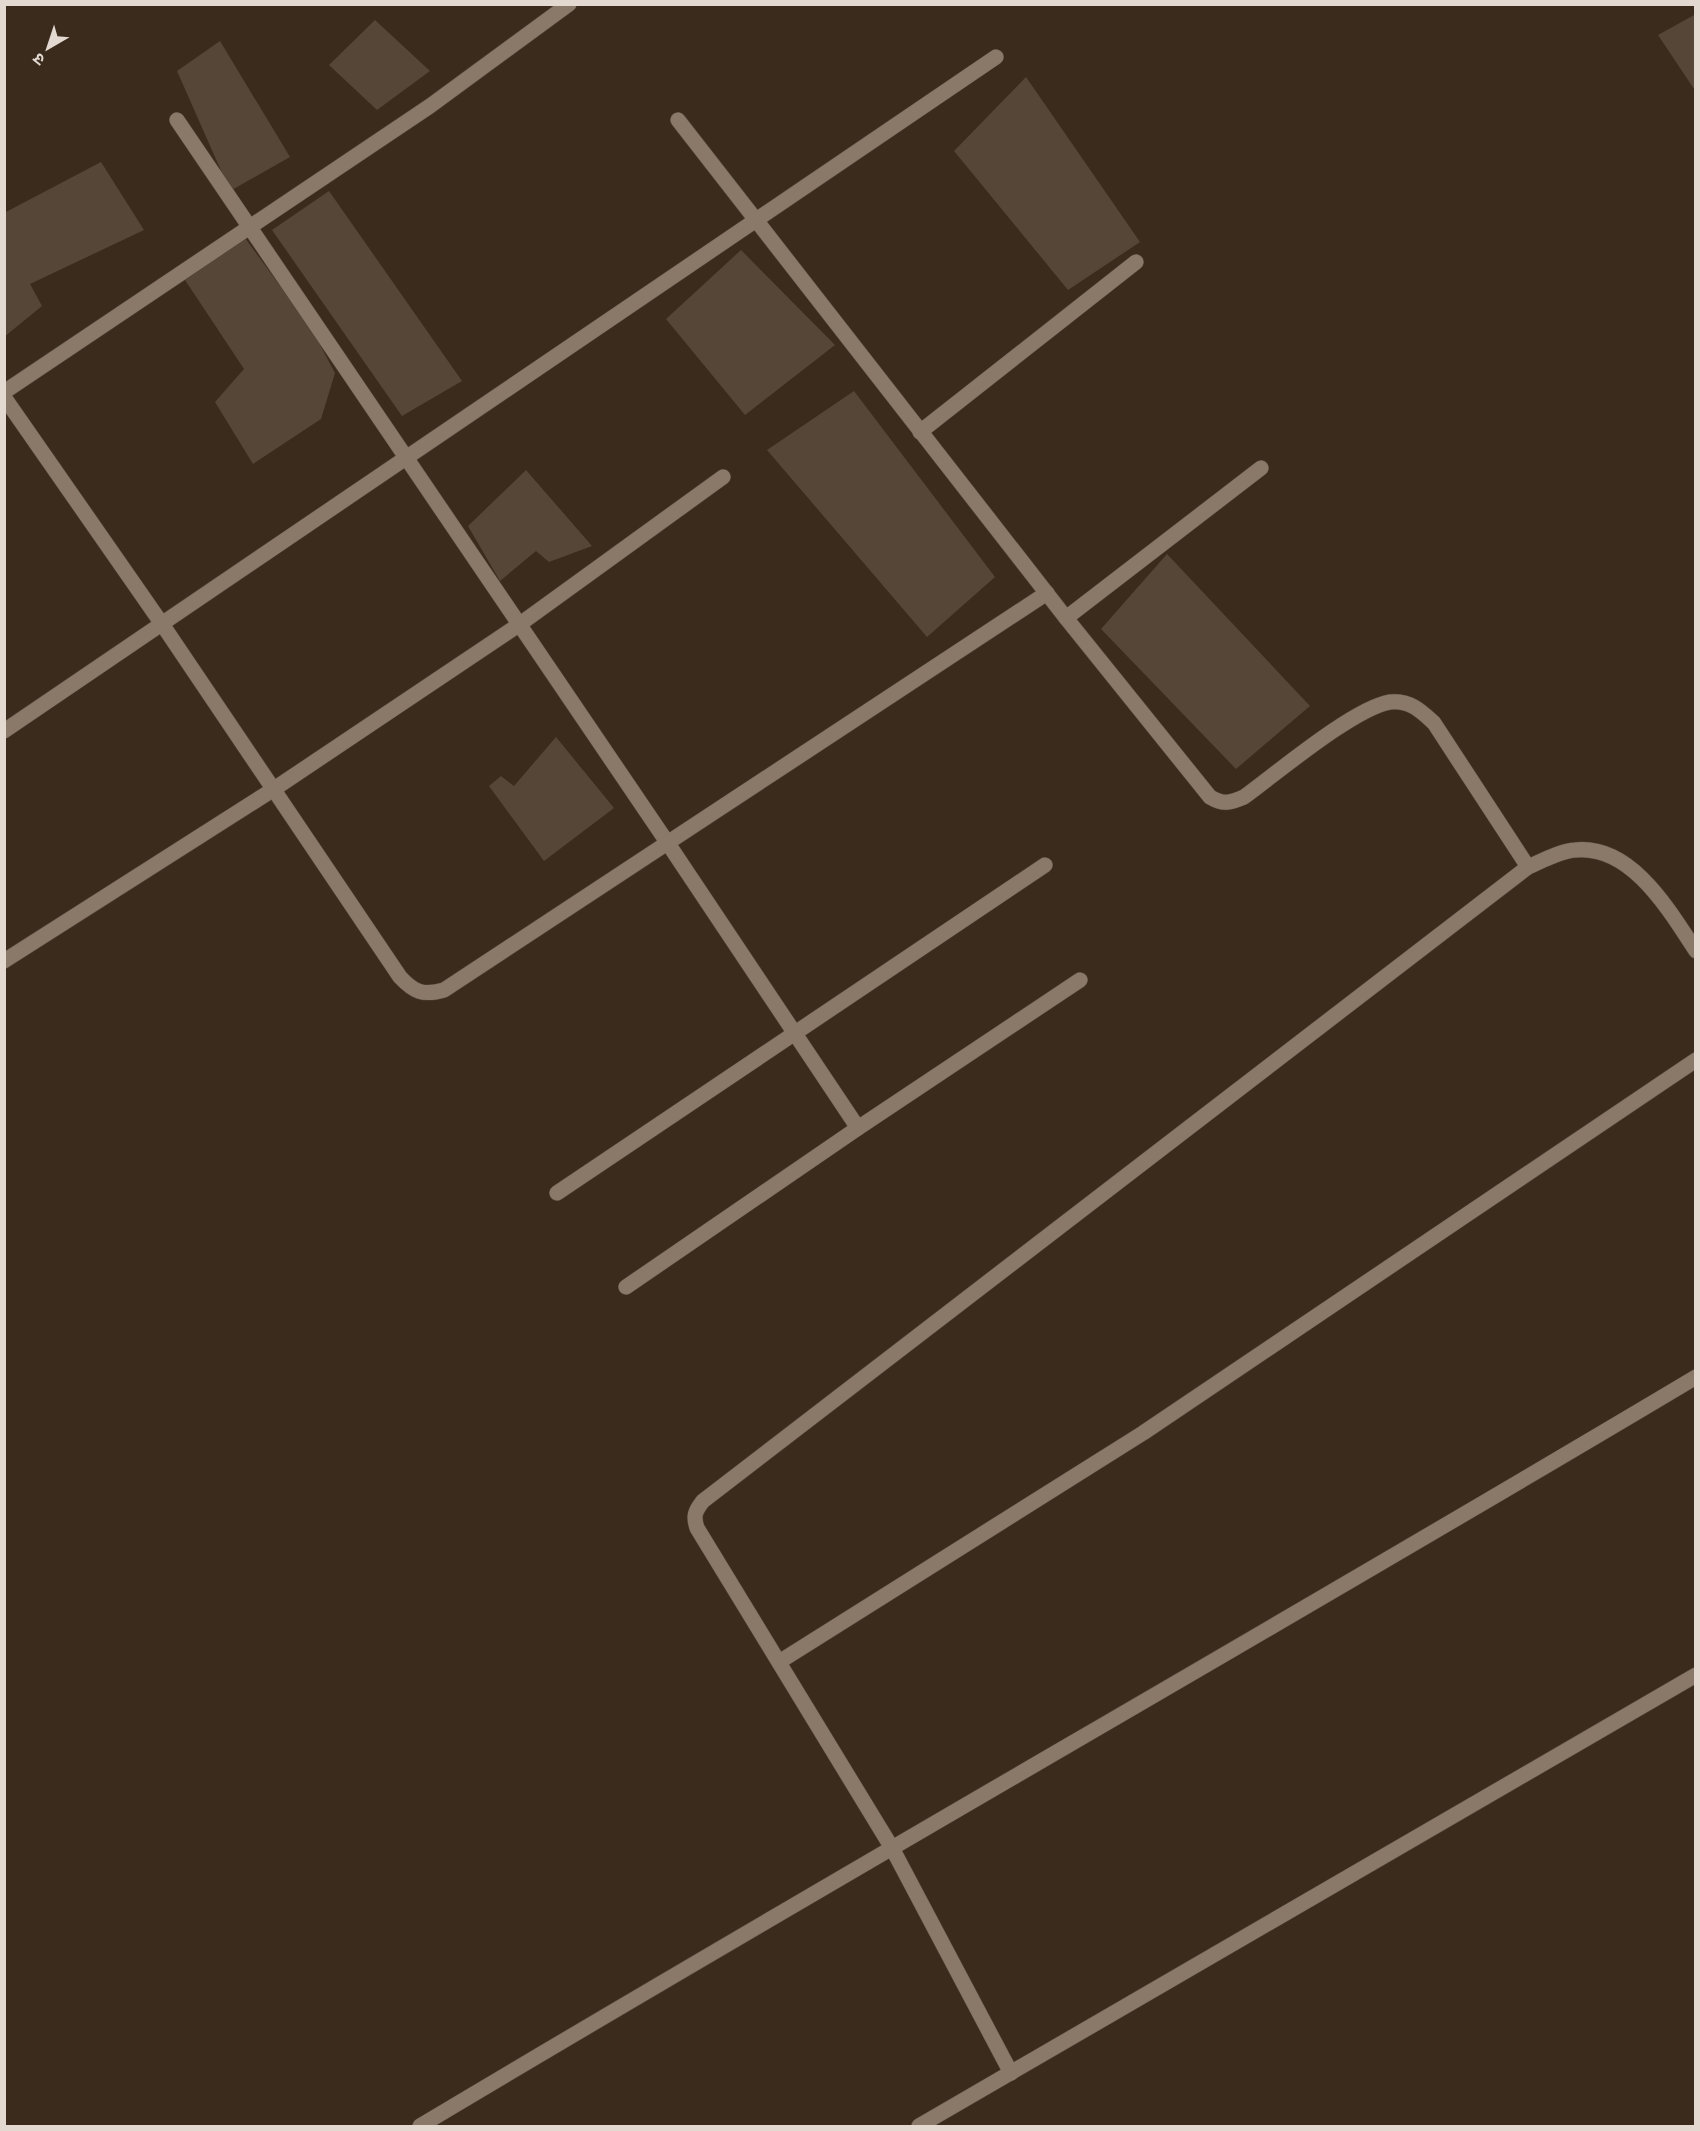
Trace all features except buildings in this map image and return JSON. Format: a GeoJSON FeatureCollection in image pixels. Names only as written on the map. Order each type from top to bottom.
{"type":"FeatureCollection","features":[{"type":"Feature","properties":{"kind":"street"},"geometry":{"type":"LineString","coordinates":[[4,392],[430,106],[569,4]]}},
{"type":"Feature","properties":{"kind":"street"},"geometry":{"type":"LineString","coordinates":[[4,731],[996,57]]}},
{"type":"Feature","properties":{"kind":"street"},"geometry":{"type":"LineString","coordinates":[[177,120],[668,842],[858,1128]]}},
{"type":"Feature","properties":{"kind":"street"},"geometry":{"type":"LineString","coordinates":[[678,120],[1200,787],[1220,803],[1231,802],[1244,797],[1364,710],[1392,702],[1416,706],[1434,723],[1528,867]]}},
{"type":"Feature","properties":{"kind":"street"},"geometry":{"type":"LineString","coordinates":[[920,432],[1136,262]]}},
{"type":"Feature","properties":{"kind":"street"},"geometry":{"type":"LineString","coordinates":[[4,397],[162,624],[400,977],[410,988],[426,995],[444,990],[1047,593]]}},
{"type":"Feature","properties":{"kind":"street"},"geometry":{"type":"LineString","coordinates":[[1066,618],[1261,468]]}},
{"type":"Feature","properties":{"kind":"street"},"geometry":{"type":"LineString","coordinates":[[4,961],[274,789],[520,624],[723,477]]}},
{"type":"Feature","properties":{"kind":"street"},"geometry":{"type":"LineString","coordinates":[[1011,2073],[892,1848],[697,1528],[694,1519],[703,1501],[1528,867],[1574,850],[1600,850],[1642,877],[1668,909],[1695,951]]}},
{"type":"Feature","properties":{"kind":"street"},"geometry":{"type":"LineString","coordinates":[[557,1193],[1045,865]]}},
{"type":"Feature","properties":{"kind":"street"},"geometry":{"type":"LineString","coordinates":[[626,1287],[1080,980]]}},
{"type":"Feature","properties":{"kind":"street"},"geometry":{"type":"LineString","coordinates":[[779,1662],[1143,1433],[1695,1060]]}},
{"type":"Feature","properties":{"kind":"street"},"geometry":{"type":"LineString","coordinates":[[420,2127],[892,1848],[1372,1570],[1695,1377]]}},
{"type":"Feature","properties":{"kind":"street"},"geometry":{"type":"LineString","coordinates":[[919,2127],[1695,1675]]}}]}
